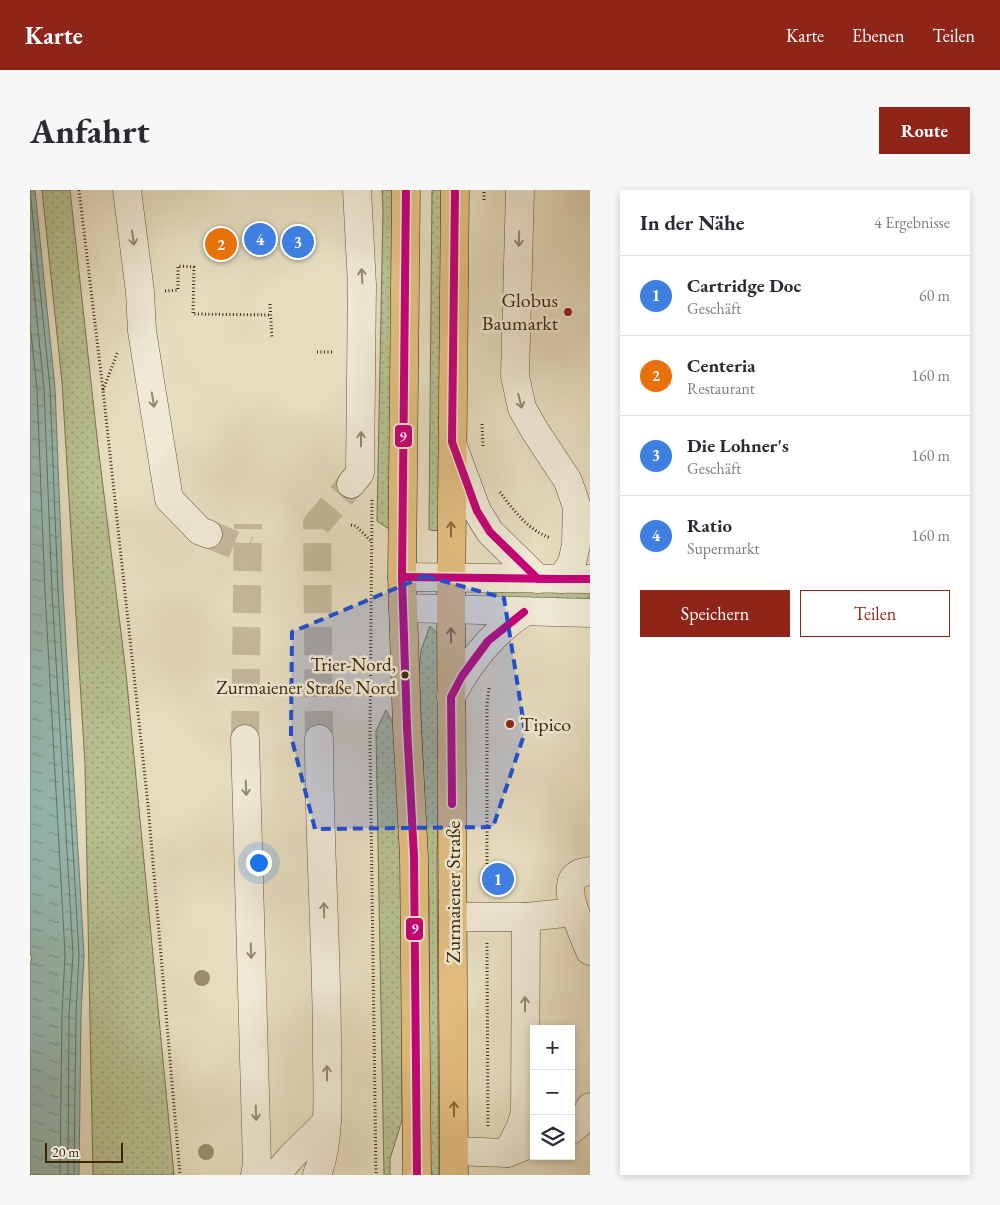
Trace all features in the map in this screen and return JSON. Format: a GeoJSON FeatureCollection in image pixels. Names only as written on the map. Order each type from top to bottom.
{"type":"FeatureCollection","features":[{"type":"Feature","properties":{"kind":"main road","name":"Zurmaiener Straße"},"geometry":{"type":"LineString","coordinates":[[406,190],[402,577],[414,857],[416,1175]]}},
{"type":"Feature","properties":{"kind":"main road","name":"Zurmaiener Straße"},"geometry":{"type":"LineString","coordinates":[[454,1163],[451,578],[455,190]]}},
{"type":"Feature","properties":{"kind":"street"},"geometry":{"type":"LineString","coordinates":[[127,190],[140,292],[142,331],[169,499],[200,531],[208,534]]}},
{"type":"Feature","properties":{"kind":"street"},"geometry":{"type":"LineString","coordinates":[[351,484],[360,473],[362,285],[356,190]]}},
{"type":"Feature","properties":{"kind":"street"},"geometry":{"type":"LineString","coordinates":[[520,190],[515,376],[522,408],[568,481],[577,507],[576,544],[572,563],[550,579]]}},
{"type":"Feature","properties":{"kind":"street"},"geometry":{"type":"LineString","coordinates":[[452,442],[477,511],[490,532],[550,579]]}},
{"type":"Feature","properties":{"kind":"street"},"geometry":{"type":"LineString","coordinates":[[402,577],[590,579]]}},
{"type":"Feature","properties":{"kind":"street"},"geometry":{"type":"LineString","coordinates":[[403,608],[583,616]]}},
{"type":"Feature","properties":{"kind":"street"},"geometry":{"type":"LineString","coordinates":[[452,697],[472,661],[488,641],[524,612]]}},
{"type":"Feature","properties":{"kind":"street"},"geometry":{"type":"LineString","coordinates":[[317,1175],[326,1122],[327,992],[320,739]]}},
{"type":"Feature","properties":{"kind":"street"},"geometry":{"type":"LineString","coordinates":[[245,740],[257,1164],[255,1175]]}},
{"type":"Feature","properties":{"kind":"street"},"geometry":{"type":"LineString","coordinates":[[590,871],[580,872],[572,880],[570,889],[575,912],[590,951]]}},
{"type":"Feature","properties":{"kind":"street"},"geometry":{"type":"LineString","coordinates":[[453,917],[526,917],[575,912]]}},
{"type":"Feature","properties":{"kind":"street"},"geometry":{"type":"LineString","coordinates":[[498,1152],[520,1129],[525,1113],[526,917]]}},
{"type":"Feature","properties":{"kind":"street"},"geometry":{"type":"LineString","coordinates":[[575,1127],[584,1119],[590,1107]]}},
{"type":"Feature","properties":{"kind":"street"},"geometry":{"type":"LineString","coordinates":[[277,1175],[286,1161],[316,1135],[326,1122]]}},
{"type":"Feature","properties":{"kind":"street"},"geometry":{"type":"LineString","coordinates":[[454,1163],[530,1145]]}},
{"type":"Feature","properties":{"kind":"path"},"geometry":{"type":"LineString","coordinates":[[79,190],[148,805],[180,1175]]}},
{"type":"Feature","properties":{"kind":"path"},"geometry":{"type":"LineString","coordinates":[[178,290],[178,266],[194,266],[193,314],[271,315]]}},
{"type":"Feature","properties":{"kind":"path"},"geometry":{"type":"LineString","coordinates":[[270,304],[272,338]]}},
{"type":"Feature","properties":{"kind":"path"},"geometry":{"type":"LineString","coordinates":[[351,525],[356,526],[371,541],[370,742],[376,1175]]}},
{"type":"Feature","properties":{"kind":"path"},"geometry":{"type":"LineString","coordinates":[[490,681],[487,705],[487,917],[498,1152]]}},
{"type":"Feature","properties":{"kind":"highlighted area"},"geometry":{"type":"Polygon","coordinates":[[[425,576],[504,598],[525,732],[493,827],[315,829],[291,736],[292,632],[425,576]]]}},
{"type":"Feature","properties":{"kind":"green space"},"geometry":{"type":"Polygon","coordinates":[[[42,190],[70,190],[98,446],[126,673],[174,1175],[93,1175],[85,765],[62,382],[42,190]]]}},
{"type":"Feature","properties":{"kind":"green space"},"geometry":{"type":"Polygon","coordinates":[[[382,190],[393,190],[389,529],[377,521],[382,190]]]}},
{"type":"Feature","properties":{"kind":"green space"},"geometry":{"type":"Polygon","coordinates":[[[432,190],[444,190],[441,531],[429,530],[432,190]]]}},
{"type":"Feature","properties":{"kind":"green space"},"geometry":{"type":"Polygon","coordinates":[[[489,590],[590,591],[590,601],[489,601],[489,590]]]}},
{"type":"Feature","properties":{"kind":"green space"},"geometry":{"type":"Polygon","coordinates":[[[430,626],[438,634],[441,692],[437,859],[439,1175],[430,1175],[429,899],[419,672],[421,650],[430,626]]]}},
{"type":"Feature","properties":{"kind":"green space"},"geometry":{"type":"Polygon","coordinates":[[[386,710],[394,725],[402,856],[402,1120],[390,1159],[390,1175],[384,1175],[376,731],[386,710]]]}},
{"type":"Feature","properties":{"kind":"water"},"geometry":{"type":"Polygon","coordinates":[[[30,190],[35,190],[55,388],[63,591],[84,955],[81,1015],[79,1175],[30,1175],[30,967],[32,957],[30,954],[30,190]]]}},
{"type":"Feature","properties":{"kind":"tunnel"},"geometry":{"type":"LineString","coordinates":[[319,739],[317,524],[351,484]]}},
{"type":"Feature","properties":{"kind":"tunnel"},"geometry":{"type":"LineString","coordinates":[[245,739],[248,524]]}},
{"type":"Feature","properties":{"kind":"tunnel"},"geometry":{"type":"LineString","coordinates":[[208,534],[248,550]]}},
{"type":"Feature","properties":{"kind":"transit line","name":"9"},"geometry":{"type":"LineString","coordinates":[[406,190],[402,577],[414,857],[417,1175]]}},
{"type":"Feature","properties":{"kind":"transit line","name":"9"},"geometry":{"type":"LineString","coordinates":[[455,190],[452,442],[477,511],[490,532],[538,579],[590,579]]}},
{"type":"Feature","properties":{"kind":"transit line","name":"9"},"geometry":{"type":"LineString","coordinates":[[402,577],[560,579]]}},
{"type":"Feature","properties":{"kind":"transit line","name":"9"},"geometry":{"type":"LineString","coordinates":[[452,804],[451,697],[462,676],[488,641],[524,612]]}},
{"type":"Feature","properties":{"kind":"place","name":"Ratio"},"geometry":{"type":"Point","coordinates":[260,239]}},
{"type":"Feature","properties":{"kind":"place","name":"Die Lohner's"},"geometry":{"type":"Point","coordinates":[298,242]}},
{"type":"Feature","properties":{"kind":"place","name":"Centeria"},"geometry":{"type":"Point","coordinates":[221,244]}},
{"type":"Feature","properties":{"kind":"place","name":"Globus Baumarkt"},"geometry":{"type":"Point","coordinates":[568,312]}},
{"type":"Feature","properties":{"kind":"place","name":"Trier-Nord, Zurmaiener Straße Nord"},"geometry":{"type":"Point","coordinates":[405,675]}},
{"type":"Feature","properties":{"kind":"place","name":"Tipico"},"geometry":{"type":"Point","coordinates":[510,724]}},
{"type":"Feature","properties":{"kind":"place","name":"Cartridge Doc"},"geometry":{"type":"Point","coordinates":[498,879]}}]}
